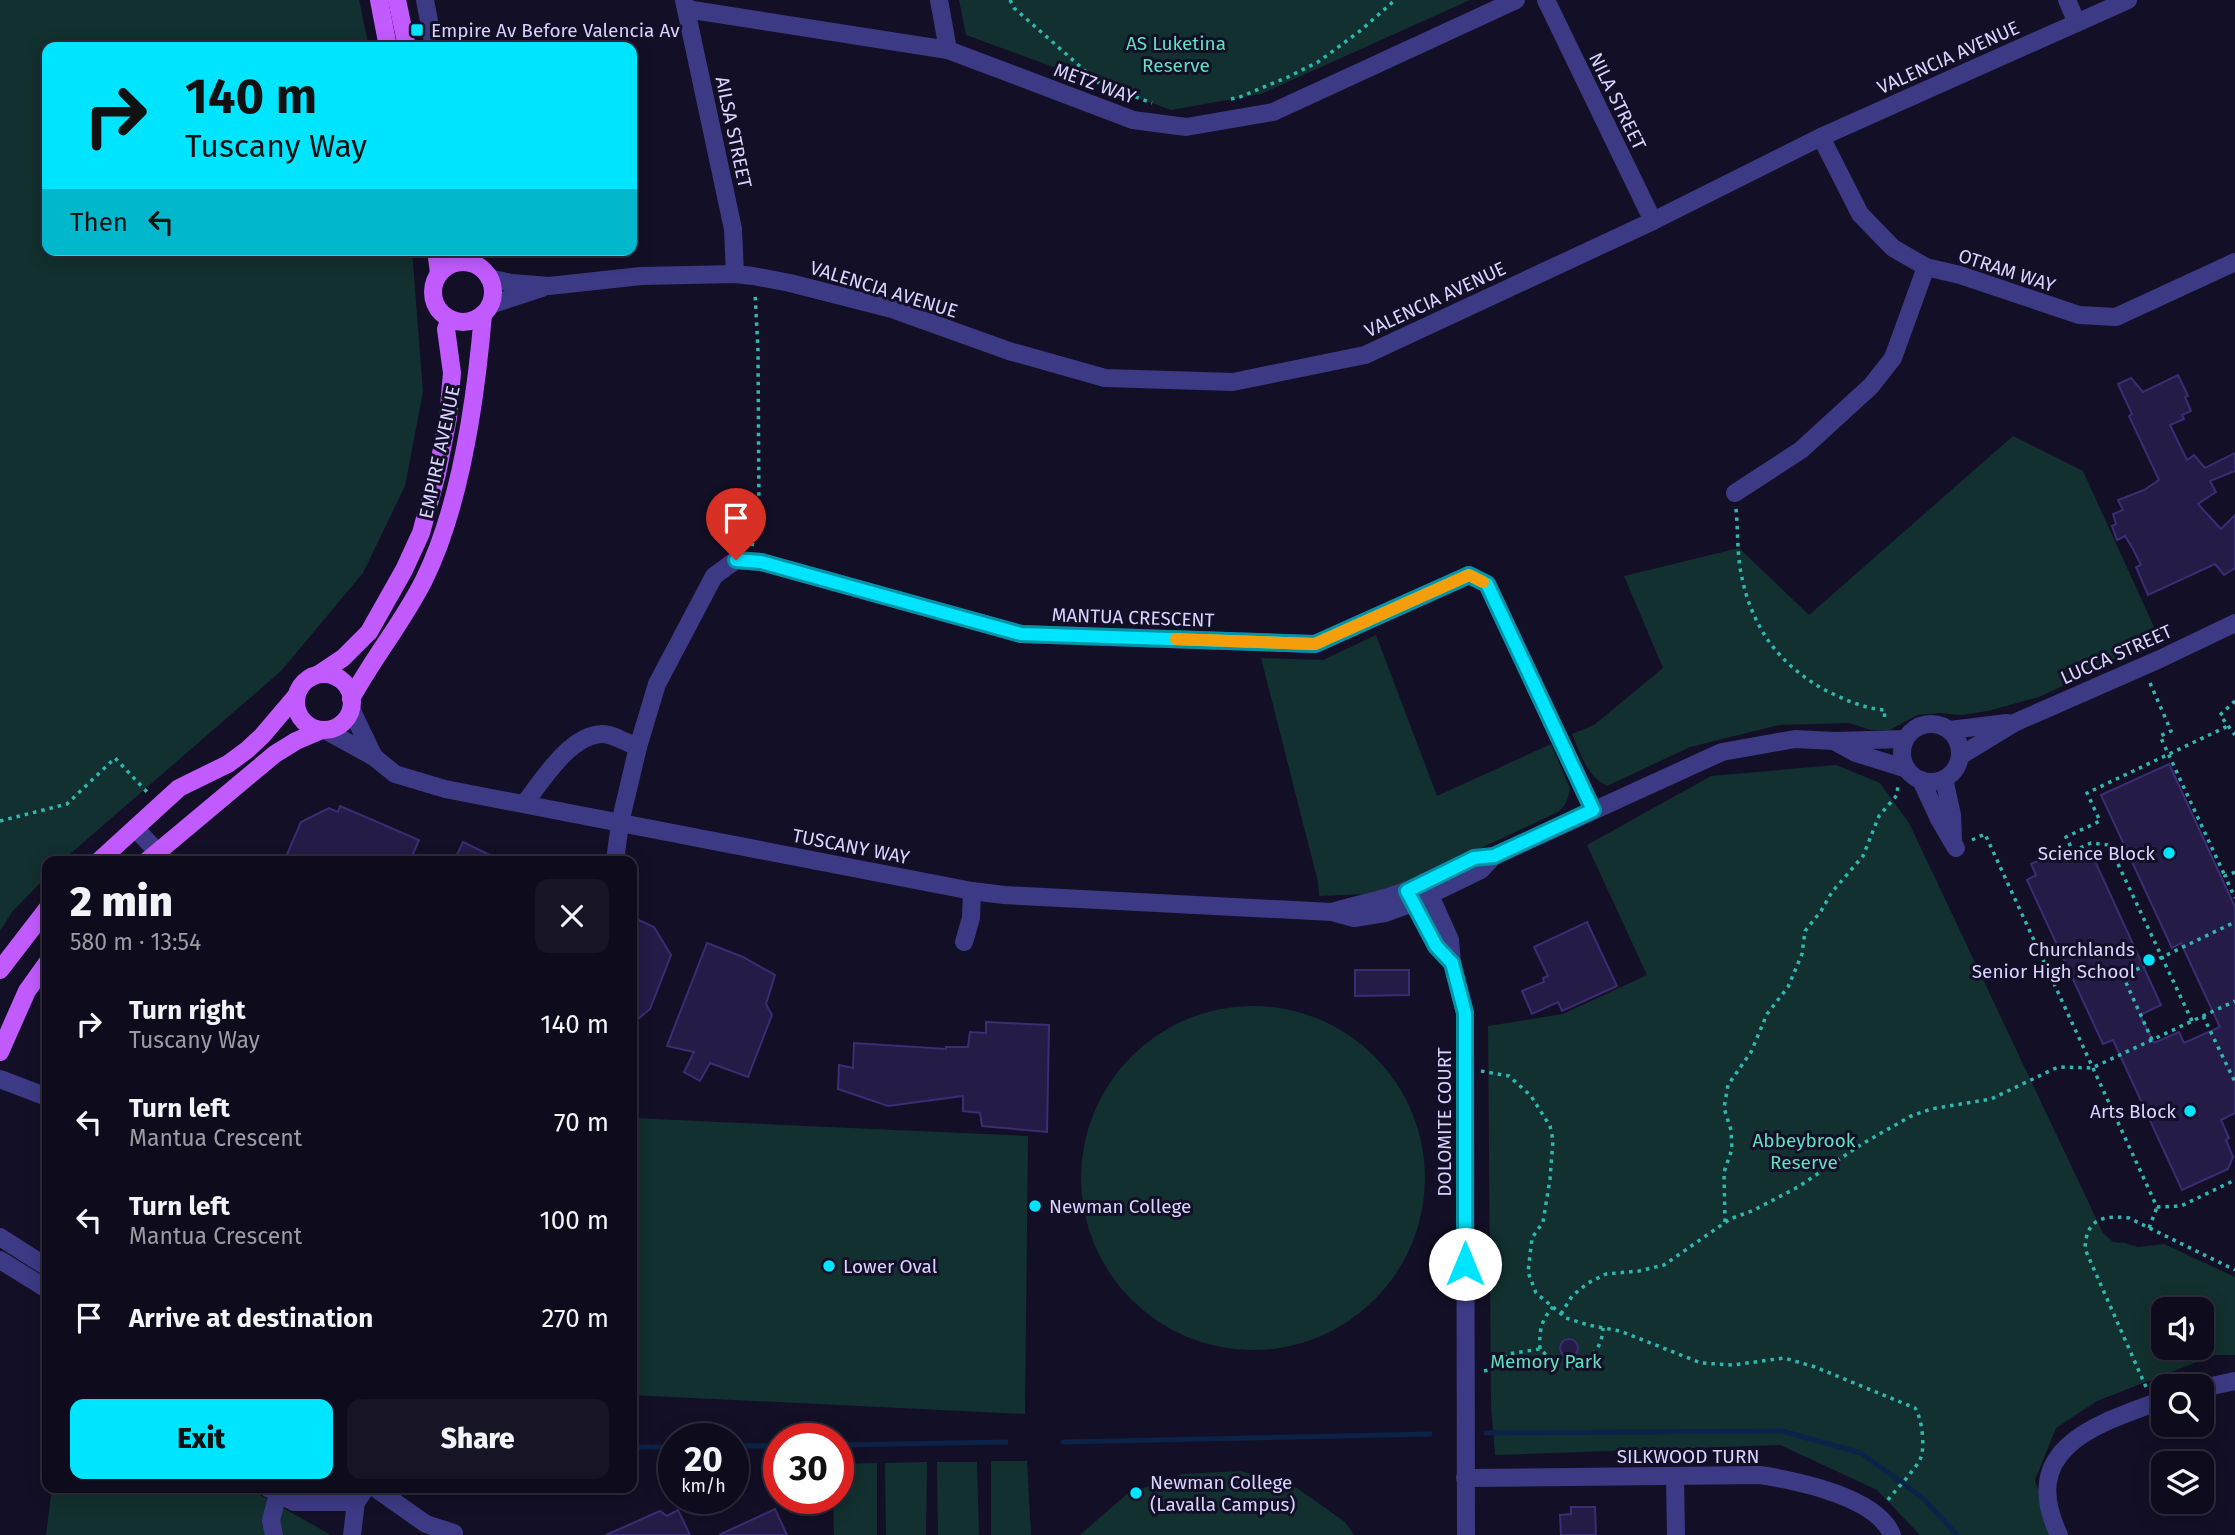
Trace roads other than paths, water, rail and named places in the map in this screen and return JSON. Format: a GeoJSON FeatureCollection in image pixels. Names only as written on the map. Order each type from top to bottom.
{"type":"FeatureCollection","features":[{"type":"Feature","properties":{"kind":"main road"},"geometry":{"type":"LineString","coordinates":[[379,0],[387,42]]}},
{"type":"Feature","properties":{"kind":"main road"},"geometry":{"type":"LineString","coordinates":[[397,0],[406,42]]}},
{"type":"Feature","properties":{"kind":"main road"},"geometry":{"type":"LineString","coordinates":[[437,256],[439,273],[433,290],[437,307],[450,319],[467,322],[487,309],[492,286],[489,278],[469,257],[439,273]]}},
{"type":"Feature","properties":{"kind":"main road","name":"EMPIRE AVENUE"},"geometry":{"type":"LineString","coordinates":[[351,704],[382,647],[404,618],[425,579],[443,536],[466,439],[487,309]]}},
{"type":"Feature","properties":{"kind":"main road","name":"EMPIRE AVENUE"},"geometry":{"type":"LineString","coordinates":[[319,674],[344,658],[369,632],[404,570],[421,533],[448,418],[452,373],[446,329],[450,319]]}},
{"type":"Feature","properties":{"kind":"main road"},"geometry":{"type":"LineString","coordinates":[[104,856],[179,788],[228,764],[247,750],[296,696],[304,681],[319,674],[328,674],[344,683],[351,704],[345,720],[336,727],[296,741],[275,754],[159,856]]}},
{"type":"Feature","properties":{"kind":"main road"},"geometry":{"type":"LineString","coordinates":[[296,696],[296,708],[301,719],[310,727],[324,730]]}},
{"type":"Feature","properties":{"kind":"main road"},"geometry":{"type":"LineString","coordinates":[[0,970],[42,915]]}},
{"type":"Feature","properties":{"kind":"main road"},"geometry":{"type":"LineString","coordinates":[[0,1052],[27,991],[42,970]]}},
{"type":"Feature","properties":{"kind":"street"},"geometry":{"type":"LineString","coordinates":[[425,0],[433,42]]}},
{"type":"Feature","properties":{"kind":"street"},"geometry":{"type":"LineString","coordinates":[[940,0],[948,50]]}},
{"type":"Feature","properties":{"kind":"street","name":"METZ WAY"},"geometry":{"type":"LineString","coordinates":[[685,5],[948,50],[1133,120],[1186,127],[1273,111],[1516,0]]}},
{"type":"Feature","properties":{"kind":"street","name":"NILA STREET"},"geometry":{"type":"LineString","coordinates":[[1546,0],[1653,221]]}},
{"type":"Feature","properties":{"kind":"street"},"geometry":{"type":"LineString","coordinates":[[2067,0],[2077,23]]}},
{"type":"Feature","properties":{"kind":"street","name":"VALENCIA AVENUE"},"geometry":{"type":"LineString","coordinates":[[489,278],[549,286],[641,276],[745,275],[790,283],[892,309],[1009,351],[1105,378],[1233,382],[1365,355],[1653,221],[1821,137],[2128,0]]}},
{"type":"Feature","properties":{"kind":"street","name":"AILSA STREET"},"geometry":{"type":"LineString","coordinates":[[685,5],[745,275]]}},
{"type":"Feature","properties":{"kind":"street","name":"OTRAM WAY"},"geometry":{"type":"LineString","coordinates":[[1821,137],[1860,214],[1893,248],[1926,268],[1960,275],[2079,315],[2116,317],[2235,262]]}},
{"type":"Feature","properties":{"kind":"street"},"geometry":{"type":"LineString","coordinates":[[1735,493],[1801,450],[1871,386],[1893,358],[1926,268]]}},
{"type":"Feature","properties":{"kind":"street","name":"VALENCIA AVENUE"},"geometry":{"type":"LineString","coordinates":[[487,309],[549,286]]}},
{"type":"Feature","properties":{"kind":"street","name":"MANTUA CRESCENT"},"geometry":{"type":"LineString","coordinates":[[638,747],[657,684],[714,576],[736,560],[761,562],[1021,634],[1315,644],[1469,575],[1487,584],[1593,810]]}},
{"type":"Feature","properties":{"kind":"street","name":"LUCCA STREET"},"geometry":{"type":"LineString","coordinates":[[1960,756],[2014,723],[2235,623]]}},
{"type":"Feature","properties":{"kind":"street"},"geometry":{"type":"LineString","coordinates":[[351,704],[374,757]]}},
{"type":"Feature","properties":{"kind":"street"},"geometry":{"type":"LineString","coordinates":[[1909,778],[1931,783],[1952,773],[1960,756],[1960,746],[1950,730],[1932,723],[1922,725],[1905,738],[1902,754],[1909,778],[1959,843],[1944,779]]}},
{"type":"Feature","properties":{"kind":"street","name":"LUCCA STREET"},"geometry":{"type":"LineString","coordinates":[[1950,730],[2014,723]]}},
{"type":"Feature","properties":{"kind":"street","name":"TUSCANY WAY"},"geometry":{"type":"LineString","coordinates":[[324,730],[374,757],[396,774],[445,789],[972,891],[1050,898],[1332,912],[1354,918],[1385,913],[1474,858],[1494,856],[1722,752],[1795,738],[1835,741],[1905,738]]}},
{"type":"Feature","properties":{"kind":"street"},"geometry":{"type":"LineString","coordinates":[[524,804],[555,764],[579,740],[603,734],[638,747],[620,823],[616,856]]}},
{"type":"Feature","properties":{"kind":"street","name":"TUSCANY WAY"},"geometry":{"type":"LineString","coordinates":[[1835,741],[1909,778]]}},
{"type":"Feature","properties":{"kind":"street"},"geometry":{"type":"LineString","coordinates":[[135,828],[156,856]]}},
{"type":"Feature","properties":{"kind":"street","name":"DOLOMITE COURT"},"geometry":{"type":"LineString","coordinates":[[1427,889],[1450,940],[1452,963],[1465,1013],[1466,1535]]}},
{"type":"Feature","properties":{"kind":"street"},"geometry":{"type":"LineString","coordinates":[[964,942],[971,919],[972,891]]}},
{"type":"Feature","properties":{"kind":"street","name":"DOLOMITE COURT"},"geometry":{"type":"LineString","coordinates":[[1410,897],[1436,946],[1452,963]]}},
{"type":"Feature","properties":{"kind":"street"},"geometry":{"type":"LineString","coordinates":[[0,1079],[42,1095]]}},
{"type":"Feature","properties":{"kind":"street"},"geometry":{"type":"LineString","coordinates":[[0,1237],[42,1264]]}},
{"type":"Feature","properties":{"kind":"street"},"geometry":{"type":"LineString","coordinates":[[0,1260],[42,1286]]}},
{"type":"Feature","properties":{"kind":"street"},"geometry":{"type":"LineString","coordinates":[[2214,1385],[2235,1381]]}},
{"type":"Feature","properties":{"kind":"street"},"geometry":{"type":"LineString","coordinates":[[2059,1535],[2046,1501],[2049,1470],[2070,1442],[2105,1420],[2151,1404]]}},
{"type":"Feature","properties":{"kind":"street","name":"SILKWOOD TURN"},"geometry":{"type":"LineString","coordinates":[[1465,1478],[1760,1475],[1795,1481],[1865,1506],[1888,1524],[1892,1535]]}},
{"type":"Feature","properties":{"kind":"street"},"geometry":{"type":"LineString","coordinates":[[1675,1477],[1675,1535]]}},
{"type":"Feature","properties":{"kind":"street"},"geometry":{"type":"LineString","coordinates":[[273,1493],[271,1520],[274,1535]]}},
{"type":"Feature","properties":{"kind":"street"},"geometry":{"type":"LineString","coordinates":[[277,1493],[294,1502],[361,1495],[352,1535]]}},
{"type":"Feature","properties":{"kind":"street"},"geometry":{"type":"LineString","coordinates":[[382,1493],[426,1524],[454,1533]]}},
{"type":"Feature","properties":{"kind":"waterway"},"geometry":{"type":"LineString","coordinates":[[1486,1433],[1782,1431],[1861,1453],[1924,1499],[1957,1535]]}},
{"type":"Feature","properties":{"kind":"waterway"},"geometry":{"type":"LineString","coordinates":[[1063,1442],[1430,1434]]}},
{"type":"Feature","properties":{"kind":"waterway"},"geometry":{"type":"LineString","coordinates":[[854,1445],[1006,1442]]}},
{"type":"Feature","properties":{"kind":"waterway"},"geometry":{"type":"LineString","coordinates":[[749,1446],[763,1446]]}},
{"type":"Feature","properties":{"kind":"waterway"},"geometry":{"type":"LineString","coordinates":[[637,1447],[658,1447]]}},
{"type":"Feature","properties":{"kind":"place","name":"Empire Av Before Valencia Av"},"geometry":{"type":"Point","coordinates":[417,30]}},
{"type":"Feature","properties":{"kind":"place","name":"Science Block"},"geometry":{"type":"Point","coordinates":[2169,853]}},
{"type":"Feature","properties":{"kind":"place","name":"Churchlands Senior High School"},"geometry":{"type":"Point","coordinates":[2149,960]}},
{"type":"Feature","properties":{"kind":"place","name":"Arts Block"},"geometry":{"type":"Point","coordinates":[2190,1111]}},
{"type":"Feature","properties":{"kind":"place","name":"Newman College"},"geometry":{"type":"Point","coordinates":[1035,1206]}},
{"type":"Feature","properties":{"kind":"place","name":"Lower Oval"},"geometry":{"type":"Point","coordinates":[829,1266]}},
{"type":"Feature","properties":{"kind":"place","name":"Newman College (Lavalla Campus)"},"geometry":{"type":"Point","coordinates":[1136,1493]}},
{"type":"Feature","properties":{"kind":"park label","name":"AS Luketina Reserve"},"geometry":{"type":"Point","coordinates":[1176,54]}},
{"type":"Feature","properties":{"kind":"park label","name":"Abbeybrook Reserve"},"geometry":{"type":"Point","coordinates":[1804,1151]}},
{"type":"Feature","properties":{"kind":"park label","name":"Memory Park"},"geometry":{"type":"Point","coordinates":[1546,1361]}}]}
